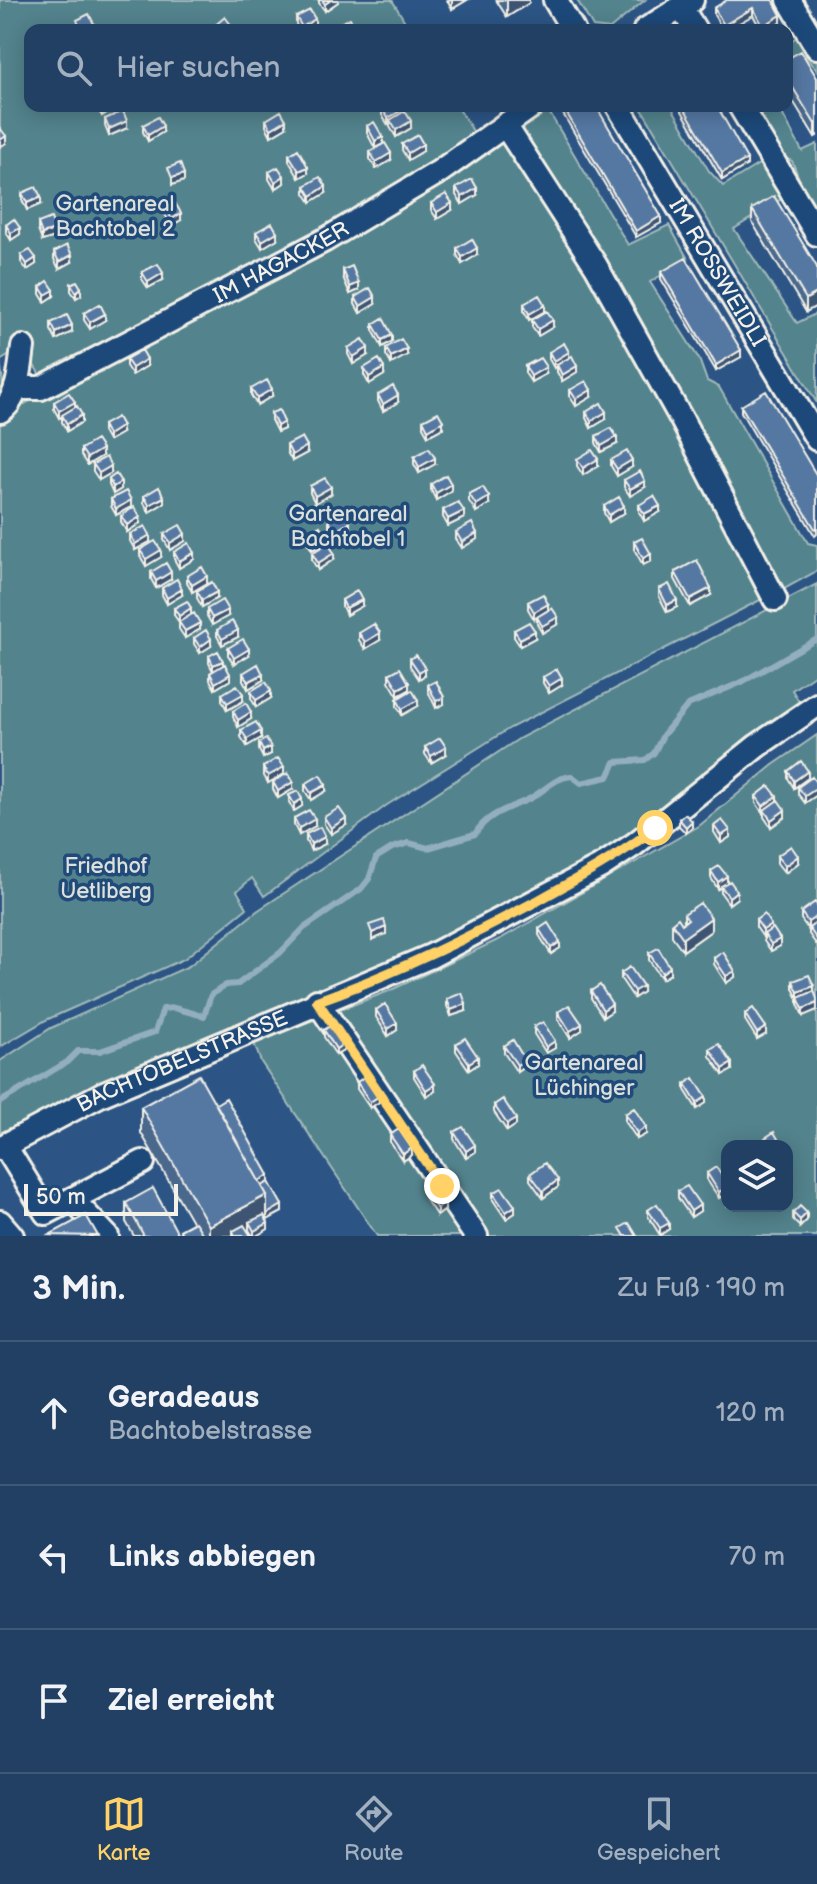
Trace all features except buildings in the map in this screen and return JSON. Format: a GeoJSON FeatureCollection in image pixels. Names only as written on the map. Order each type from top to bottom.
{"type":"FeatureCollection","features":[{"type":"Feature","properties":{"kind":"street"},"geometry":{"type":"LineString","coordinates":[[555,0],[569,24]]}},
{"type":"Feature","properties":{"kind":"street"},"geometry":{"type":"LineString","coordinates":[[789,0],[817,47]]}},
{"type":"Feature","properties":{"kind":"street"},"geometry":{"type":"LineString","coordinates":[[654,24],[686,4],[693,24]]}},
{"type":"Feature","properties":{"kind":"street","name":"IM HAGACKER"},"geometry":{"type":"LineString","coordinates":[[16,388],[41,388],[198,308],[416,187],[523,112]]}},
{"type":"Feature","properties":{"kind":"street","name":"IM ROSSWEIDLI"},"geometry":{"type":"LineString","coordinates":[[622,112],[817,439]]}},
{"type":"Feature","properties":{"kind":"street"},"geometry":{"type":"LineString","coordinates":[[744,112],[817,234]]}},
{"type":"Feature","properties":{"kind":"street"},"geometry":{"type":"LineString","coordinates":[[505,125],[596,266],[682,420],[775,599]]}},
{"type":"Feature","properties":{"kind":"street"},"geometry":{"type":"LineString","coordinates":[[0,411],[7,407],[16,388],[23,347]]}},
{"type":"Feature","properties":{"kind":"street","name":"BACHTOBELSTRASSE"},"geometry":{"type":"LineString","coordinates":[[2,1147],[102,1094],[317,1001],[431,956],[600,867],[635,844],[757,746],[817,705]]}},
{"type":"Feature","properties":{"kind":"street"},"geometry":{"type":"LineString","coordinates":[[317,1001],[476,1236]]}},
{"type":"Feature","properties":{"kind":"street"},"geometry":{"type":"LineString","coordinates":[[2,1147],[46,1213],[143,1162]]}},
{"type":"Feature","properties":{"kind":"street"},"geometry":{"type":"LineString","coordinates":[[72,1199],[107,1236]]}},
{"type":"Feature","properties":{"kind":"street"},"geometry":{"type":"LineString","coordinates":[[0,1222],[12,1236]]}},
{"type":"Feature","properties":{"kind":"green space","name":"Gartenareal Bachtobel 2"},"geometry":{"type":"Polygon","coordinates":[[[0,0],[392,0],[406,24],[24,24],[24,112],[461,112],[478,139],[421,177],[43,380],[23,347],[0,361],[0,0]]]}},
{"type":"Feature","properties":{"kind":"green space"},"geometry":{"type":"Polygon","coordinates":[[[577,0],[645,0],[616,24],[591,24],[577,0]]]}},
{"type":"Feature","properties":{"kind":"green space"},"geometry":{"type":"Polygon","coordinates":[[[802,34],[817,58],[817,70],[805,55],[793,62],[793,39],[802,34]]]}},
{"type":"Feature","properties":{"kind":"green space"},"geometry":{"type":"Polygon","coordinates":[[[538,112],[549,112],[628,245],[669,225],[688,259],[650,282],[699,359],[707,381],[719,387],[808,543],[817,545],[817,571],[786,588],[770,585],[518,125],[538,112]]]}},
{"type":"Feature","properties":{"kind":"green space"},"geometry":{"type":"Polygon","coordinates":[[[644,112],[675,112],[709,171],[723,186],[759,164],[786,196],[734,229],[797,323],[817,313],[817,403],[644,112]]]}},
{"type":"Feature","properties":{"kind":"green space"},"geometry":{"type":"Polygon","coordinates":[[[753,112],[781,112],[802,151],[817,144],[817,220],[792,161],[780,156],[753,112]]]}},
{"type":"Feature","properties":{"kind":"green space","name":"Gartenareal Bachtobel 1"},"geometry":{"type":"Polygon","coordinates":[[[508,139],[589,267],[766,597],[510,728],[387,805],[264,896],[252,878],[237,891],[247,908],[184,959],[46,1020],[0,1047],[0,417],[444,180],[508,139]]]}},
{"type":"Feature","properties":{"kind":"green space"},"geometry":{"type":"Polygon","coordinates":[[[0,361],[5,398],[0,404],[0,361]]]}},
{"type":"Feature","properties":{"kind":"green space"},"geometry":{"type":"Polygon","coordinates":[[[817,584],[817,673],[792,690],[801,705],[621,842],[517,903],[433,944],[263,1012],[0,1133],[0,1061],[51,1028],[189,966],[257,911],[520,738],[817,584]]]}},
{"type":"Feature","properties":{"kind":"green space","name":"Gartenareal Lüchinger"},"geometry":{"type":"Polygon","coordinates":[[[817,735],[817,1236],[377,1236],[261,1062],[254,1043],[389,991],[500,939],[699,826],[773,765],[817,735]]]}},
{"type":"Feature","properties":{"kind":"waterway"},"geometry":{"type":"LineString","coordinates":[[0,1102],[67,1062],[78,1051],[100,1051],[155,1032],[163,1009],[174,1008],[204,1016],[211,995],[226,985],[238,984],[280,953],[304,928],[361,889],[369,879],[376,858],[392,848],[409,843],[428,848],[475,834],[491,817],[533,797],[560,779],[572,776],[581,783],[608,777],[615,762],[645,760],[654,753],[663,735],[688,705],[742,682],[817,639]]}},
{"type":"Feature","properties":{"kind":"route"},"geometry":{"type":"LineString","coordinates":[[442,1186],[317,1001],[382,978],[477,933],[600,867],[655,828]]}},
{"type":"Feature","properties":{"kind":"park label","name":"Friedhof Uetliberg"},"geometry":{"type":"Point","coordinates":[106,878]}}]}
